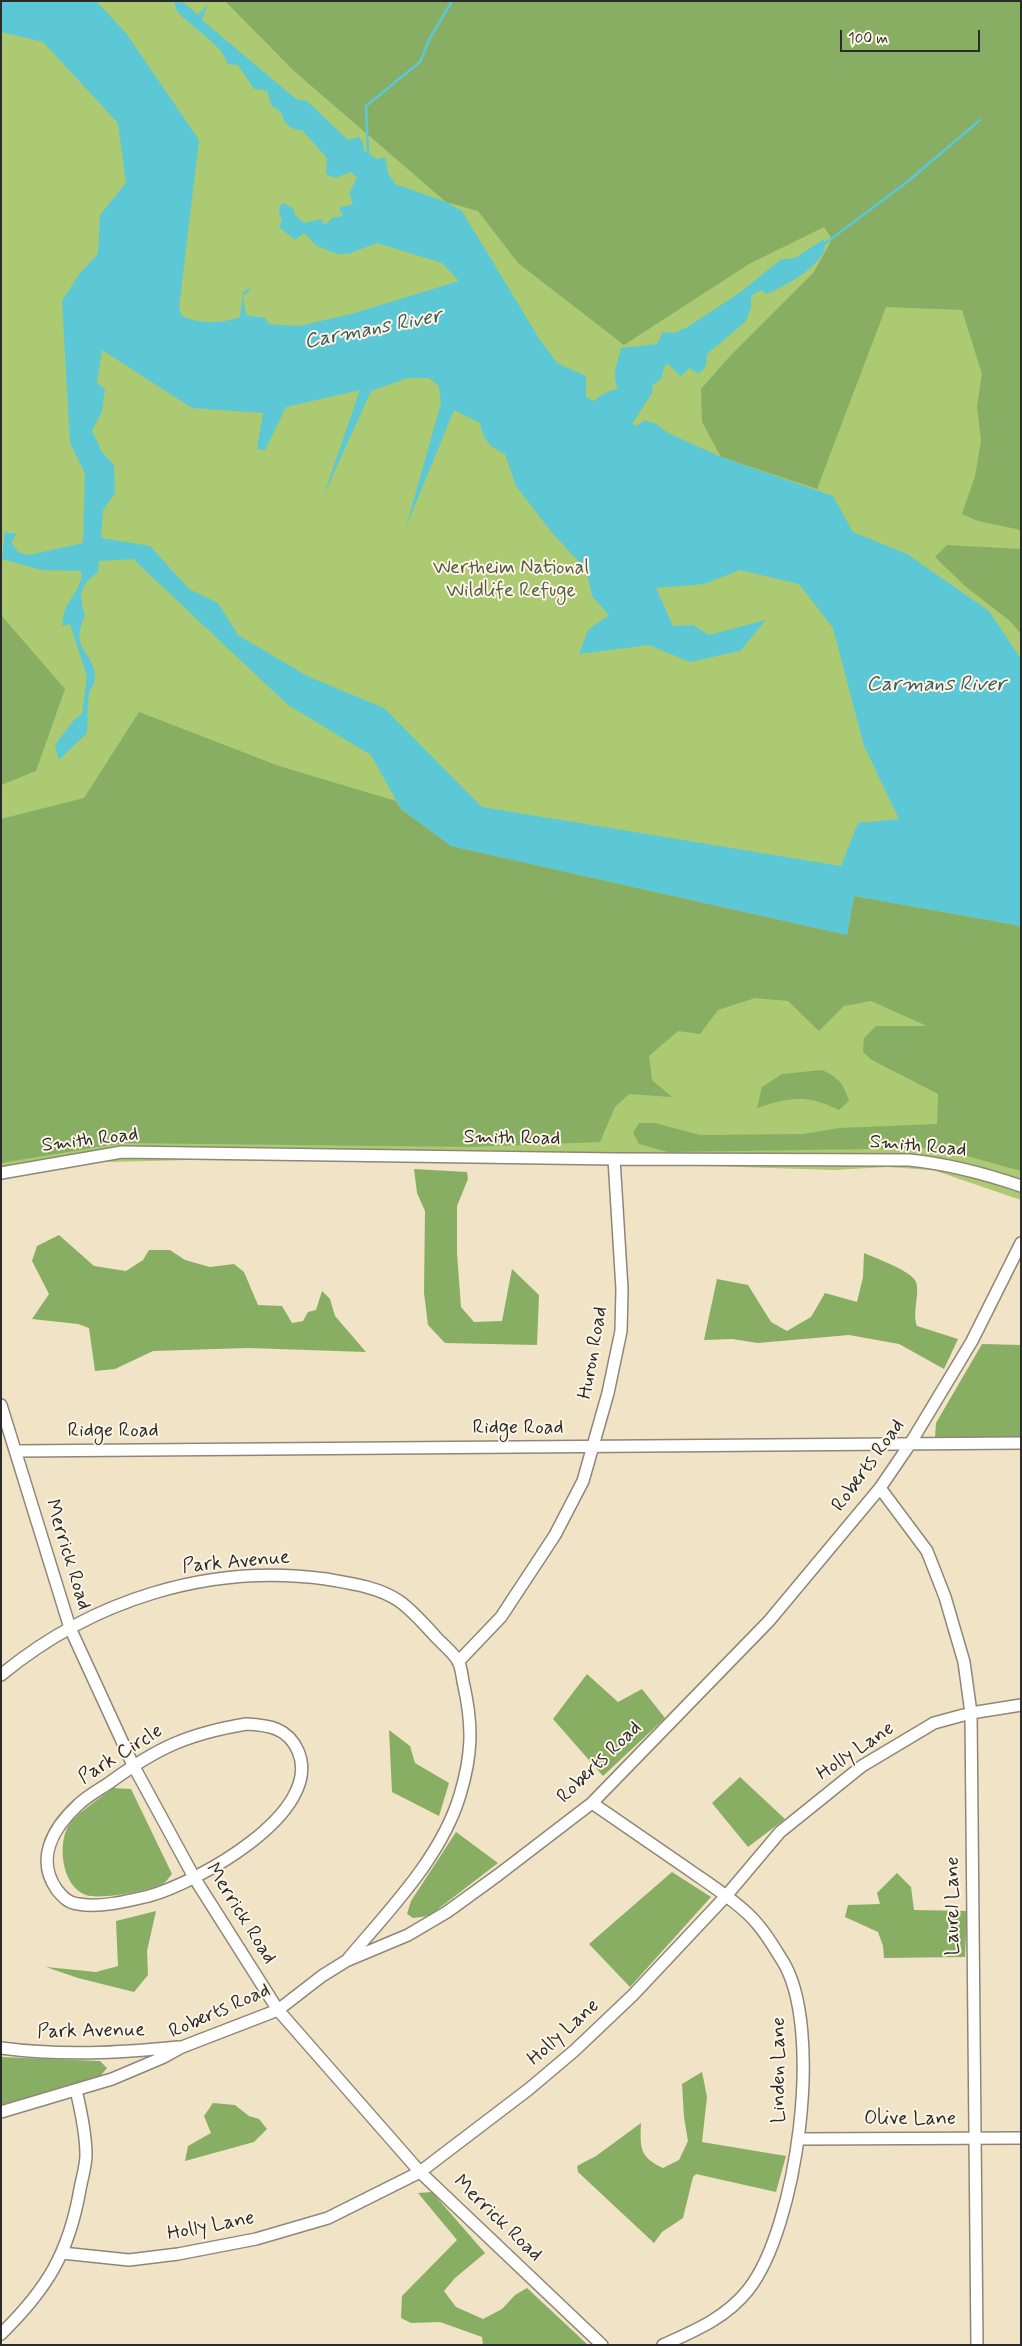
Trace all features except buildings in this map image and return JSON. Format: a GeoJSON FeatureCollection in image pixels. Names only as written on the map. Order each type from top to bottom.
{"type":"FeatureCollection","features":[{"type":"Feature","properties":{"kind":"street","name":"Smith Road"},"geometry":{"type":"LineString","coordinates":[[1,1173],[122,1152],[614,1159],[909,1160],[964,1168],[1021,1186]]}},
{"type":"Feature","properties":{"kind":"street","name":"Huron Road"},"geometry":{"type":"LineString","coordinates":[[458,1662],[501,1616],[555,1535],[583,1481],[608,1393],[621,1331],[622,1289],[614,1159]]}},
{"type":"Feature","properties":{"kind":"street","name":"Roberts Road"},"geometry":{"type":"LineString","coordinates":[[1,2112],[112,2079],[164,2057],[182,2047],[278,2010],[322,1976],[346,1961],[408,1935],[447,1912],[592,1803],[769,1621],[880,1488],[910,1444],[972,1341],[1021,1243]]}},
{"type":"Feature","properties":{"kind":"street","name":"Merrick Road"},"geometry":{"type":"LineString","coordinates":[[1,1405],[70,1628],[133,1765],[195,1879],[278,2010],[420,2172],[602,2345]]}},
{"type":"Feature","properties":{"kind":"street","name":"Ridge Road"},"geometry":{"type":"LineString","coordinates":[[16,1451],[1021,1443]]}},
{"type":"Feature","properties":{"kind":"street","name":"Laurel Lane"},"geometry":{"type":"LineString","coordinates":[[880,1488],[927,1552],[945,1597],[964,1662],[971,1713],[976,2345]]}},
{"type":"Feature","properties":{"kind":"street","name":"Park Avenue"},"geometry":{"type":"LineString","coordinates":[[1,1675],[38,1647],[110,1607],[163,1589],[248,1577],[305,1577],[374,1590],[398,1600],[458,1662]]}},
{"type":"Feature","properties":{"kind":"street"},"geometry":{"type":"LineString","coordinates":[[346,1961],[390,1909],[440,1841],[460,1796],[471,1743],[470,1714],[458,1662]]}},
{"type":"Feature","properties":{"kind":"street","name":"Holly Lane"},"geometry":{"type":"LineString","coordinates":[[62,2253],[129,2260],[178,2254],[256,2239],[328,2218],[420,2172],[529,2089],[574,2051],[633,1995],[726,1896],[780,1832],[862,1766],[934,1723],[971,1713],[1021,1705]]}},
{"type":"Feature","properties":{"kind":"street","name":"Park Circle"},"geometry":{"type":"LineString","coordinates":[[246,1724],[267,1725],[281,1730],[294,1742],[302,1759],[302,1776],[293,1797],[272,1823],[237,1854],[195,1879],[168,1891],[132,1900],[93,1905],[77,1904],[64,1899],[50,1880],[46,1861],[48,1846],[57,1829],[79,1804],[133,1765],[170,1744],[197,1734],[246,1724]]}},
{"type":"Feature","properties":{"kind":"street","name":"Linden Lane"},"geometry":{"type":"LineString","coordinates":[[592,1803],[726,1896],[750,1916],[784,1962],[802,2022],[803,2076],[799,2139],[783,2212],[771,2248],[748,2290],[724,2314],[663,2345]]}},
{"type":"Feature","properties":{"kind":"street","name":"Park Avenue"},"geometry":{"type":"LineString","coordinates":[[1,2048],[41,2054],[79,2054],[182,2047]]}},
{"type":"Feature","properties":{"kind":"street"},"geometry":{"type":"LineString","coordinates":[[1,2334],[36,2297],[62,2253],[74,2224],[86,2156],[83,2118],[76,2090]]}},
{"type":"Feature","properties":{"kind":"street","name":"Olive Lane"},"geometry":{"type":"LineString","coordinates":[[799,2139],[1021,2138]]}},
{"type":"Feature","properties":{"kind":"green space","name":"Wertheim National Wildlife Refuge"},"geometry":{"type":"Polygon","coordinates":[[[1,1],[1021,1],[1021,1200],[933,1170],[887,1167],[834,1170],[645,1164],[191,1160],[110,1162],[57,1160],[1,1169],[1,1]]]}},
{"type":"Feature","properties":{"kind":"green space"},"geometry":{"type":"Polygon","coordinates":[[[225,1],[1021,1],[1021,530],[978,521],[962,514],[975,476],[981,441],[977,406],[982,374],[962,310],[886,307],[817,489],[721,457],[702,422],[701,389],[731,355],[814,272],[832,239],[824,227],[749,264],[624,345],[518,263],[478,211],[446,202],[294,71],[225,1]]]}},
{"type":"Feature","properties":{"kind":"green space"},"geometry":{"type":"Polygon","coordinates":[[[947,545],[1021,549],[1021,634],[1010,621],[965,586],[935,557],[947,545]]]}},
{"type":"Feature","properties":{"kind":"green space"},"geometry":{"type":"Polygon","coordinates":[[[1,615],[65,689],[36,771],[1,785],[1,615]]]}},
{"type":"Feature","properties":{"kind":"green space"},"geometry":{"type":"Polygon","coordinates":[[[139,712],[279,766],[396,801],[401,809],[451,846],[847,935],[854,896],[1016,925],[1021,928],[1021,1171],[938,1148],[668,1152],[639,1144],[633,1133],[639,1123],[655,1123],[700,1135],[803,1134],[839,1128],[937,1124],[938,1094],[872,1060],[863,1052],[864,1038],[876,1026],[927,1026],[871,1001],[844,1006],[819,1031],[788,1001],[755,998],[718,1010],[700,1034],[678,1031],[649,1056],[652,1080],[672,1097],[629,1094],[615,1107],[600,1142],[469,1147],[122,1143],[1,1163],[1,819],[84,798],[139,712]]]}},
{"type":"Feature","properties":{"kind":"green space"},"geometry":{"type":"Polygon","coordinates":[[[822,1070],[836,1078],[845,1090],[849,1101],[839,1110],[807,1099],[780,1101],[757,1108],[762,1087],[782,1074],[822,1070]]]}},
{"type":"Feature","properties":{"kind":"green space"},"geometry":{"type":"Polygon","coordinates":[[[414,1169],[467,1172],[468,1179],[457,1206],[457,1253],[461,1307],[474,1322],[502,1321],[512,1269],[539,1295],[537,1345],[445,1343],[428,1325],[424,1293],[425,1211],[417,1193],[414,1169]]]}},
{"type":"Feature","properties":{"kind":"green space"},"geometry":{"type":"Polygon","coordinates":[[[59,1235],[94,1266],[126,1271],[143,1260],[149,1250],[170,1250],[185,1260],[210,1267],[234,1264],[244,1272],[258,1305],[282,1306],[292,1323],[303,1321],[308,1312],[316,1310],[322,1291],[330,1299],[335,1316],[366,1352],[248,1348],[153,1351],[115,1369],[95,1371],[89,1328],[78,1324],[32,1319],[49,1294],[32,1261],[37,1246],[59,1235]]]}},
{"type":"Feature","properties":{"kind":"green space"},"geometry":{"type":"Polygon","coordinates":[[[864,1253],[901,1269],[916,1282],[915,1315],[917,1326],[958,1339],[944,1369],[899,1344],[849,1335],[758,1343],[732,1339],[704,1340],[717,1279],[748,1285],[771,1322],[787,1331],[811,1317],[825,1293],[857,1302],[863,1277],[864,1253]]]}},
{"type":"Feature","properties":{"kind":"green space"},"geometry":{"type":"Polygon","coordinates":[[[982,1344],[1021,1345],[1021,1437],[935,1438],[936,1423],[982,1344]]]}},
{"type":"Feature","properties":{"kind":"green space"},"geometry":{"type":"Polygon","coordinates":[[[587,1674],[618,1702],[642,1689],[665,1718],[603,1776],[553,1719],[587,1674]]]}},
{"type":"Feature","properties":{"kind":"green space"},"geometry":{"type":"Polygon","coordinates":[[[389,1730],[410,1746],[415,1763],[449,1783],[439,1816],[392,1792],[389,1730]]]}},
{"type":"Feature","properties":{"kind":"green space"},"geometry":{"type":"Polygon","coordinates":[[[740,1777],[785,1819],[748,1847],[712,1803],[740,1777]]]}},
{"type":"Feature","properties":{"kind":"green space"},"geometry":{"type":"Polygon","coordinates":[[[113,1788],[131,1789],[172,1874],[164,1883],[138,1892],[114,1896],[86,1895],[71,1883],[66,1873],[63,1851],[66,1830],[71,1822],[86,1808],[113,1788]]]}},
{"type":"Feature","properties":{"kind":"green space"},"geometry":{"type":"Polygon","coordinates":[[[456,1832],[498,1863],[429,1916],[413,1918],[407,1914],[411,1901],[456,1832]]]}},
{"type":"Feature","properties":{"kind":"green space"},"geometry":{"type":"Polygon","coordinates":[[[672,1872],[711,1897],[630,1987],[589,1944],[672,1872]]]}},
{"type":"Feature","properties":{"kind":"green space"},"geometry":{"type":"Polygon","coordinates":[[[897,1873],[911,1887],[914,1910],[967,1911],[965,1957],[884,1958],[883,1946],[878,1932],[845,1917],[848,1905],[880,1904],[877,1893],[897,1873]]]}},
{"type":"Feature","properties":{"kind":"green space"},"geometry":{"type":"Polygon","coordinates":[[[156,1911],[147,1951],[148,1975],[134,1992],[78,1978],[46,1967],[96,1972],[118,1966],[116,1921],[156,1911]]]}},
{"type":"Feature","properties":{"kind":"green space"},"geometry":{"type":"Polygon","coordinates":[[[1,2057],[100,2061],[107,2068],[98,2079],[1,2105],[1,2057]]]}},
{"type":"Feature","properties":{"kind":"green space"},"geometry":{"type":"Polygon","coordinates":[[[702,2072],[707,2097],[702,2142],[786,2156],[776,2192],[696,2174],[693,2177],[683,2218],[662,2232],[654,2243],[578,2172],[577,2166],[596,2156],[641,2123],[641,2145],[649,2160],[663,2168],[679,2160],[688,2141],[682,2084],[702,2072]]]}},
{"type":"Feature","properties":{"kind":"green space"},"geometry":{"type":"Polygon","coordinates":[[[213,2103],[235,2105],[249,2116],[259,2119],[267,2129],[254,2142],[185,2161],[188,2146],[211,2133],[204,2116],[213,2103]]]}},
{"type":"Feature","properties":{"kind":"green space"},"geometry":{"type":"Polygon","coordinates":[[[432,2192],[485,2253],[455,2278],[444,2291],[456,2307],[483,2319],[502,2309],[515,2295],[527,2288],[588,2345],[483,2345],[482,2337],[440,2322],[411,2323],[401,2318],[402,2296],[457,2240],[418,2193],[432,2192]]]}},
{"type":"Feature","properties":{"kind":"water","name":"Carmans River"},"geometry":{"type":"Polygon","coordinates":[[[1,1],[96,1],[126,33],[199,140],[179,308],[182,316],[196,321],[218,322],[240,317],[243,292],[254,286],[243,296],[246,315],[265,318],[269,324],[299,326],[351,314],[459,281],[442,263],[377,243],[348,254],[337,254],[317,246],[304,233],[295,240],[279,227],[282,219],[279,214],[280,205],[283,203],[293,208],[295,215],[304,223],[321,219],[325,225],[332,218],[343,216],[339,208],[353,204],[349,193],[357,178],[351,172],[335,178],[326,174],[327,158],[302,130],[294,129],[288,125],[281,112],[272,106],[267,91],[254,89],[238,65],[228,64],[219,49],[178,12],[174,1],[182,1],[198,15],[208,4],[202,20],[296,99],[307,101],[348,140],[359,137],[363,143],[364,151],[377,159],[385,157],[388,173],[395,184],[446,202],[462,211],[540,340],[557,363],[586,376],[586,397],[594,401],[603,394],[618,388],[615,373],[621,348],[657,344],[663,332],[674,333],[686,328],[742,291],[780,260],[795,258],[824,239],[824,251],[807,271],[773,291],[766,294],[761,290],[751,296],[751,308],[746,321],[707,354],[706,366],[699,374],[689,368],[681,377],[667,363],[661,379],[653,385],[652,393],[632,424],[637,426],[645,420],[656,424],[668,433],[721,457],[833,496],[853,532],[907,554],[989,611],[1021,659],[1021,928],[1016,925],[854,896],[847,935],[451,846],[401,809],[371,755],[288,705],[133,559],[99,561],[98,572],[87,581],[82,590],[81,596],[85,615],[81,627],[81,644],[94,670],[95,680],[89,694],[87,733],[59,760],[55,745],[74,720],[82,714],[87,676],[70,624],[62,626],[65,610],[76,591],[81,571],[41,570],[2,559],[5,532],[17,534],[11,542],[18,552],[29,555],[83,543],[85,473],[70,443],[62,301],[80,273],[98,254],[100,215],[126,183],[118,123],[43,42],[1,32],[1,1]],[[102,350],[97,383],[105,389],[102,411],[92,431],[102,452],[114,465],[115,493],[103,510],[101,538],[150,546],[189,589],[218,603],[238,635],[307,676],[384,708],[482,807],[841,866],[858,823],[899,819],[864,746],[833,628],[799,584],[740,570],[704,584],[656,588],[673,626],[693,625],[709,635],[766,620],[740,651],[690,662],[649,645],[579,654],[588,630],[609,615],[592,596],[586,569],[553,534],[516,486],[505,454],[495,449],[488,442],[483,434],[480,423],[454,410],[406,527],[441,403],[439,386],[429,378],[408,378],[371,391],[323,497],[360,390],[286,407],[265,450],[257,449],[263,413],[192,408],[102,350]]]}},
{"type":"Feature","properties":{"kind":"waterway"},"geometry":{"type":"LineString","coordinates":[[368,155],[366,106],[420,62],[430,38],[452,1]]}},
{"type":"Feature","properties":{"kind":"waterway"},"geometry":{"type":"LineString","coordinates":[[823,245],[907,182],[980,120]]}}]}
